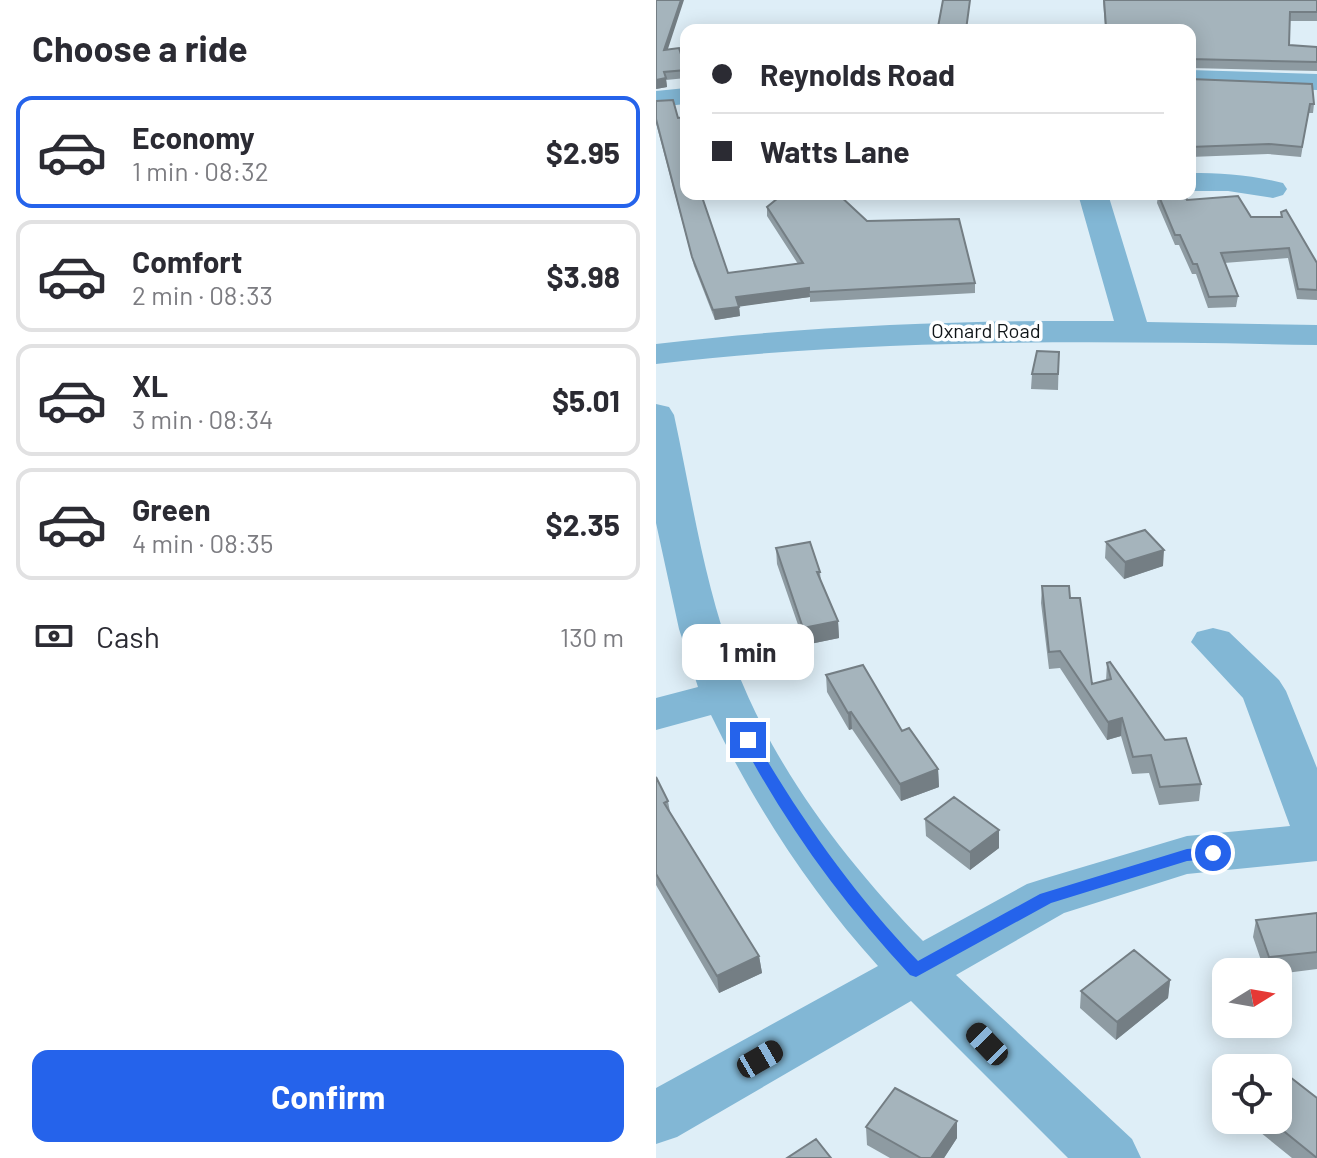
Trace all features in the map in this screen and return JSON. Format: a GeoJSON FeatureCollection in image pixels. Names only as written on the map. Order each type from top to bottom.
{"type":"FeatureCollection","features":[{"type":"Feature","properties":{"kind":"street"},"geometry":{"type":"LineString","coordinates":[[1196,78],[1317,82]]}},
{"type":"Feature","properties":{"kind":"street"},"geometry":{"type":"LineString","coordinates":[[656,99],[680,97]]}},
{"type":"Feature","properties":{"kind":"street"},"geometry":{"type":"LineString","coordinates":[[1196,182],[1228,182],[1273,189]]}},
{"type":"Feature","properties":{"kind":"street"},"geometry":{"type":"LineString","coordinates":[[1095,200],[1133,331]]}},
{"type":"Feature","properties":{"kind":"street","name":"Oxnard Road"},"geometry":{"type":"LineString","coordinates":[[656,354],[810,336],[891,332],[1133,331],[1317,335]]}},
{"type":"Feature","properties":{"kind":"street"},"geometry":{"type":"LineString","coordinates":[[656,415],[692,595],[725,696],[772,784],[813,848],[867,918],[987,1044],[1110,1158]]}},
{"type":"Feature","properties":{"kind":"street"},"geometry":{"type":"LineString","coordinates":[[1213,642],[1263,691],[1317,830]]}},
{"type":"Feature","properties":{"kind":"street"},"geometry":{"type":"LineString","coordinates":[[656,714],[725,696]]}},
{"type":"Feature","properties":{"kind":"street"},"geometry":{"type":"LineString","coordinates":[[656,1118],[1046,898],[1187,855],[1317,842]]}},
{"type":"Feature","properties":{"kind":"building"},"geometry":{"type":"Polygon","coordinates":[[[656,0],[681,0],[664,50],[679,48],[680,71],[664,72],[666,78],[656,80],[656,0]]]}},
{"type":"Feature","properties":{"kind":"building"},"geometry":{"type":"Polygon","coordinates":[[[943,0],[970,0],[967,24],[939,24],[943,0]]]}},
{"type":"Feature","properties":{"kind":"building"},"geometry":{"type":"Polygon","coordinates":[[[1104,0],[1317,0],[1317,12],[1290,12],[1289,45],[1317,47],[1317,62],[1196,59],[1196,24],[1106,24],[1104,0]]]}},
{"type":"Feature","properties":{"kind":"building"},"geometry":{"type":"Polygon","coordinates":[[[1196,79],[1312,84],[1314,104],[1310,104],[1302,147],[1269,144],[1196,147],[1196,79]]]}},
{"type":"Feature","properties":{"kind":"building"},"geometry":{"type":"Polygon","coordinates":[[[673,100],[680,118],[680,200],[703,200],[728,273],[803,263],[767,207],[776,200],[844,200],[867,221],[959,219],[975,283],[809,292],[809,288],[736,297],[739,307],[713,310],[692,257],[656,119],[656,101],[673,100]]]}},
{"type":"Feature","properties":{"kind":"building"},"geometry":{"type":"Polygon","coordinates":[[[1238,196],[1251,217],[1282,217],[1281,212],[1286,210],[1317,263],[1317,290],[1298,289],[1289,248],[1221,253],[1238,296],[1209,297],[1197,264],[1193,264],[1180,235],[1175,235],[1160,200],[1238,196]]]}},
{"type":"Feature","properties":{"kind":"building"},"geometry":{"type":"Polygon","coordinates":[[[1037,351],[1059,352],[1058,374],[1032,374],[1037,351]]]}},
{"type":"Feature","properties":{"kind":"building"},"geometry":{"type":"Polygon","coordinates":[[[1145,530],[1164,550],[1125,562],[1106,542],[1145,530]]]}},
{"type":"Feature","properties":{"kind":"building"},"geometry":{"type":"Polygon","coordinates":[[[810,542],[820,572],[817,572],[838,621],[803,628],[776,548],[810,542]]]}},
{"type":"Feature","properties":{"kind":"building"},"geometry":{"type":"Polygon","coordinates":[[[1042,586],[1069,586],[1070,598],[1080,598],[1092,684],[1111,679],[1107,663],[1110,662],[1165,740],[1186,738],[1201,784],[1160,787],[1151,755],[1133,757],[1122,718],[1108,722],[1060,651],[1049,652],[1042,586]]]}},
{"type":"Feature","properties":{"kind":"building"},"geometry":{"type":"Polygon","coordinates":[[[863,665],[902,731],[909,728],[938,769],[900,784],[851,712],[848,713],[826,675],[863,665]]]}},
{"type":"Feature","properties":{"kind":"building"},"geometry":{"type":"Polygon","coordinates":[[[656,777],[668,801],[664,803],[759,956],[717,976],[656,874],[656,777]]]}},
{"type":"Feature","properties":{"kind":"building"},"geometry":{"type":"Polygon","coordinates":[[[954,797],[999,830],[970,852],[925,819],[954,797]]]}},
{"type":"Feature","properties":{"kind":"building"},"geometry":{"type":"Polygon","coordinates":[[[1317,913],[1317,952],[1269,957],[1256,920],[1317,913]]]}},
{"type":"Feature","properties":{"kind":"building"},"geometry":{"type":"Polygon","coordinates":[[[1134,950],[1170,980],[1117,1022],[1081,991],[1134,950]]]}},
{"type":"Feature","properties":{"kind":"building"},"geometry":{"type":"Polygon","coordinates":[[[1292,1079],[1317,1098],[1317,1158],[1287,1134],[1292,1134],[1292,1079]]]}},
{"type":"Feature","properties":{"kind":"building"},"geometry":{"type":"Polygon","coordinates":[[[895,1088],[957,1121],[931,1158],[921,1158],[866,1127],[895,1088]]]}},
{"type":"Feature","properties":{"kind":"building"},"geometry":{"type":"Polygon","coordinates":[[[816,1139],[831,1158],[787,1158],[816,1139]]]}},
{"type":"Feature","properties":{"kind":"route"},"geometry":{"type":"LineString","coordinates":[[748,740],[813,848],[867,918],[916,970],[1046,898],[1187,855],[1213,853]]}}]}
